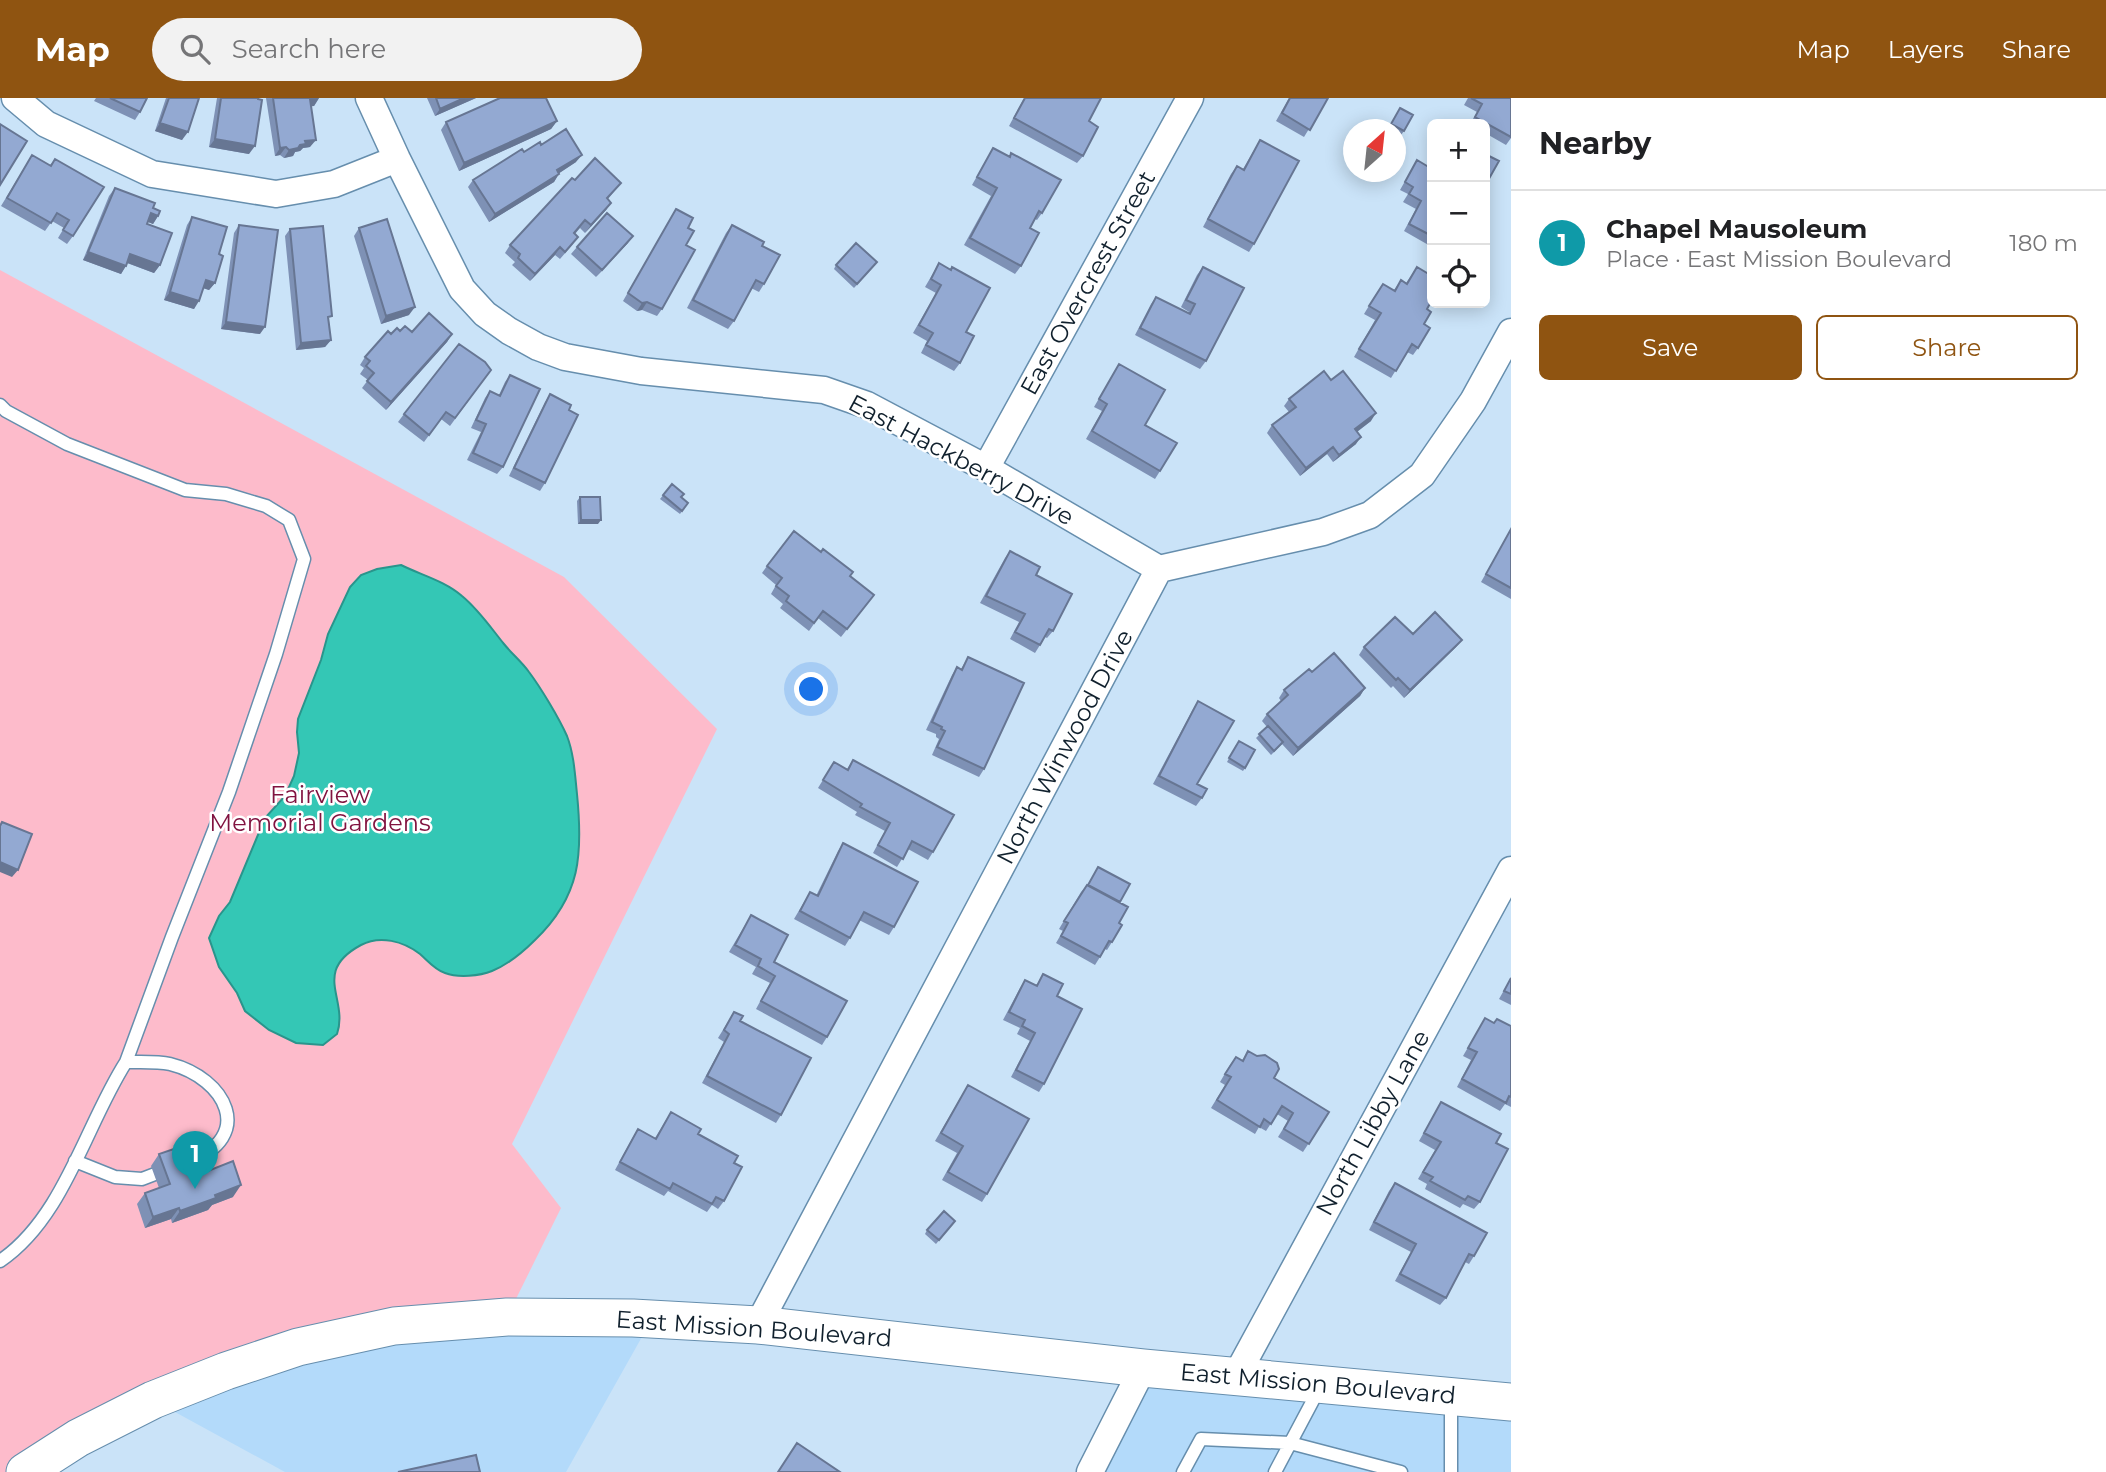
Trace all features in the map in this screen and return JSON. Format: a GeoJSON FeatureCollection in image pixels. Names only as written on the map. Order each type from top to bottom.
{"type":"FeatureCollection","features":[{"type":"Feature","properties":{"kind":"main road","name":"East Mission Boulevard"},"geometry":{"type":"LineString","coordinates":[[25,1472],[78,1438],[165,1395],[298,1347],[394,1326],[507,1317],[633,1318],[758,1325],[1143,1368],[1511,1402]]}},
{"type":"Feature","properties":{"kind":"street"},"geometry":{"type":"LineString","coordinates":[[15,98],[46,124],[152,174],[262,192],[276,194],[334,184],[397,159]]}},
{"type":"Feature","properties":{"kind":"street","name":"East Hackberry Drive"},"geometry":{"type":"LineString","coordinates":[[369,98],[461,289],[485,314],[538,348],[565,357],[641,371],[824,390],[867,405],[986,468],[1160,569]]}},
{"type":"Feature","properties":{"kind":"street","name":"East Overcrest Street"},"geometry":{"type":"LineString","coordinates":[[986,468],[1190,98]]}},
{"type":"Feature","properties":{"kind":"street"},"geometry":{"type":"LineString","coordinates":[[1160,569],[1323,533],[1370,515],[1422,475],[1473,401],[1511,332]]}},
{"type":"Feature","properties":{"kind":"street","name":"North Winwood Drive"},"geometry":{"type":"LineString","coordinates":[[758,1325],[1160,569]]}},
{"type":"Feature","properties":{"kind":"street","name":"North Libby Lane"},"geometry":{"type":"LineString","coordinates":[[1236,1377],[1511,870]]}},
{"type":"Feature","properties":{"kind":"street"},"geometry":{"type":"LineString","coordinates":[[1090,1472],[1143,1368]]}},
{"type":"Feature","properties":{"kind":"lane"},"geometry":{"type":"LineString","coordinates":[[0,405],[6,411],[67,444],[185,490],[226,495],[266,506],[289,520],[304,559],[276,654],[229,792],[126,1062],[112,1084],[49,1209],[16,1250],[0,1261]]}},
{"type":"Feature","properties":{"kind":"lane"},"geometry":{"type":"LineString","coordinates":[[75,1161],[115,1177],[142,1179],[204,1156],[227,1131],[228,1111],[220,1094],[199,1077],[170,1064],[126,1062]]}},
{"type":"Feature","properties":{"kind":"lane"},"geometry":{"type":"LineString","coordinates":[[1275,1472],[1322,1385]]}},
{"type":"Feature","properties":{"kind":"lane"},"geometry":{"type":"LineString","coordinates":[[1451,1396],[1451,1472]]}},
{"type":"Feature","properties":{"kind":"lane"},"geometry":{"type":"LineString","coordinates":[[1183,1472],[1201,1439],[1290,1443],[1401,1472]]}},
{"type":"Feature","properties":{"kind":"shaded area"},"geometry":{"type":"Polygon","coordinates":[[[401,565],[448,586],[468,601],[526,668],[555,712],[567,736],[574,765],[579,816],[576,873],[562,907],[550,924],[515,958],[487,973],[450,975],[435,968],[413,949],[391,941],[376,940],[361,945],[346,955],[338,965],[335,976],[339,1009],[337,1034],[323,1045],[296,1043],[269,1030],[245,1011],[237,993],[219,967],[209,938],[219,916],[230,902],[265,818],[285,796],[294,776],[299,753],[298,719],[328,634],[350,587],[361,575],[401,565]]]}},
{"type":"Feature","properties":{"kind":"shaded area"},"geometry":{"type":"Polygon","coordinates":[[[652,1319],[566,1472],[285,1472],[153,1400],[298,1347],[652,1319]]]}},
{"type":"Feature","properties":{"kind":"shaded area"},"geometry":{"type":"Polygon","coordinates":[[[1143,1368],[1511,1402],[1511,1472],[1090,1472],[1143,1368]]]}},
{"type":"Feature","properties":{"kind":"green space","name":"Fairview Memorial Gardens"},"geometry":{"type":"Polygon","coordinates":[[[0,270],[564,577],[717,729],[512,1144],[561,1208],[507,1317],[298,1347],[25,1472],[0,1472],[0,270]]]}},
{"type":"Feature","properties":{"kind":"building"},"geometry":{"type":"Polygon","coordinates":[[[110,98],[147,98],[140,112],[110,98]]]}},
{"type":"Feature","properties":{"kind":"building"},"geometry":{"type":"Polygon","coordinates":[[[169,98],[199,98],[188,132],[160,123],[169,98]]]}},
{"type":"Feature","properties":{"kind":"building"},"geometry":{"type":"Polygon","coordinates":[[[221,98],[262,100],[255,146],[215,139],[221,98]]]}},
{"type":"Feature","properties":{"kind":"building"},"geometry":{"type":"Polygon","coordinates":[[[273,98],[318,98],[310,99],[316,140],[305,141],[306,144],[289,150],[286,147],[280,148],[273,98]]]}},
{"type":"Feature","properties":{"kind":"building"},"geometry":{"type":"Polygon","coordinates":[[[436,98],[464,98],[440,109],[436,98]]]}},
{"type":"Feature","properties":{"kind":"building"},"geometry":{"type":"Polygon","coordinates":[[[500,98],[546,98],[557,121],[464,163],[446,122],[500,98]]]}},
{"type":"Feature","properties":{"kind":"building"},"geometry":{"type":"Polygon","coordinates":[[[1025,98],[1101,98],[1089,121],[1098,127],[1083,156],[1014,118],[1025,98]]]}},
{"type":"Feature","properties":{"kind":"building"},"geometry":{"type":"Polygon","coordinates":[[[1290,98],[1328,98],[1310,130],[1282,113],[1290,98]]]}},
{"type":"Feature","properties":{"kind":"building"},"geometry":{"type":"Polygon","coordinates":[[[1471,98],[1511,98],[1511,137],[1490,125],[1490,119],[1475,117],[1482,104],[1471,98]]]}},
{"type":"Feature","properties":{"kind":"building"},"geometry":{"type":"Polygon","coordinates":[[[1400,108],[1413,115],[1406,127],[1406,119],[1394,119],[1400,108]]]}},
{"type":"Feature","properties":{"kind":"building"},"geometry":{"type":"Polygon","coordinates":[[[0,124],[27,141],[0,185],[0,124]]]}},
{"type":"Feature","properties":{"kind":"building"},"geometry":{"type":"Polygon","coordinates":[[[566,129],[582,155],[557,170],[559,174],[495,214],[473,180],[522,149],[524,152],[540,142],[541,145],[566,129]]]}},
{"type":"Feature","properties":{"kind":"building"},"geometry":{"type":"Polygon","coordinates":[[[1260,140],[1299,161],[1254,244],[1208,219],[1237,166],[1244,170],[1260,140]]]}},
{"type":"Feature","properties":{"kind":"building"},"geometry":{"type":"Polygon","coordinates":[[[993,148],[1010,157],[1011,153],[1061,180],[1030,228],[1039,233],[1021,266],[970,238],[997,188],[977,177],[993,148]]]}},
{"type":"Feature","properties":{"kind":"building"},"geometry":{"type":"Polygon","coordinates":[[[32,155],[51,166],[55,159],[104,187],[73,236],[63,230],[69,220],[57,213],[51,223],[7,198],[32,155]]]}},
{"type":"Feature","properties":{"kind":"building"},"geometry":{"type":"Polygon","coordinates":[[[1490,156],[1499,161],[1490,177],[1490,156]]]}},
{"type":"Feature","properties":{"kind":"building"},"geometry":{"type":"Polygon","coordinates":[[[595,158],[621,183],[607,198],[611,203],[591,225],[585,220],[574,233],[578,237],[565,252],[560,247],[535,274],[518,258],[520,254],[510,245],[572,178],[575,180],[595,158]]]}},
{"type":"Feature","properties":{"kind":"building"},"geometry":{"type":"Polygon","coordinates":[[[1417,160],[1427,166],[1427,233],[1409,224],[1421,201],[1409,194],[1413,187],[1406,180],[1417,160]]]}},
{"type":"Feature","properties":{"kind":"building"},"geometry":{"type":"Polygon","coordinates":[[[115,188],[155,203],[153,208],[160,211],[158,216],[151,213],[147,224],[172,233],[160,265],[130,254],[126,266],[88,252],[115,188]]]}},
{"type":"Feature","properties":{"kind":"building"},"geometry":{"type":"Polygon","coordinates":[[[676,209],[693,218],[688,228],[694,231],[686,245],[695,250],[662,309],[647,302],[642,303],[628,293],[676,209]]]}},
{"type":"Feature","properties":{"kind":"building"},"geometry":{"type":"Polygon","coordinates":[[[607,213],[633,236],[602,270],[577,247],[607,213]]]}},
{"type":"Feature","properties":{"kind":"building"},"geometry":{"type":"Polygon","coordinates":[[[192,217],[227,227],[219,254],[223,256],[215,283],[206,280],[199,301],[170,292],[192,217]]]}},
{"type":"Feature","properties":{"kind":"building"},"geometry":{"type":"Polygon","coordinates":[[[387,219],[415,307],[386,316],[359,228],[387,219]]]}},
{"type":"Feature","properties":{"kind":"building"},"geometry":{"type":"Polygon","coordinates":[[[239,225],[278,230],[265,327],[226,322],[239,225]]]}},
{"type":"Feature","properties":{"kind":"building"},"geometry":{"type":"Polygon","coordinates":[[[732,225],[764,242],[762,246],[780,255],[764,284],[756,280],[734,321],[693,300],[732,225]]]}},
{"type":"Feature","properties":{"kind":"building"},"geometry":{"type":"Polygon","coordinates":[[[323,226],[332,316],[328,317],[331,340],[301,343],[290,229],[323,226]]]}},
{"type":"Feature","properties":{"kind":"building"},"geometry":{"type":"Polygon","coordinates":[[[856,243],[877,262],[857,284],[836,265],[856,243]]]}},
{"type":"Feature","properties":{"kind":"building"},"geometry":{"type":"Polygon","coordinates":[[[939,263],[951,270],[952,267],[990,288],[966,332],[974,336],[960,363],[926,345],[933,333],[919,325],[941,285],[931,279],[939,263]]]}},
{"type":"Feature","properties":{"kind":"building"},"geometry":{"type":"Polygon","coordinates":[[[1203,267],[1244,288],[1206,361],[1140,328],[1156,297],[1190,314],[1195,304],[1186,300],[1203,267]]]}},
{"type":"Feature","properties":{"kind":"building"},"geometry":{"type":"Polygon","coordinates":[[[1417,267],[1427,273],[1427,309],[1431,312],[1424,324],[1430,328],[1418,348],[1412,344],[1396,371],[1359,349],[1381,313],[1369,306],[1383,284],[1395,291],[1401,280],[1407,284],[1417,267]]]}},
{"type":"Feature","properties":{"kind":"building"},"geometry":{"type":"Polygon","coordinates":[[[429,313],[452,334],[391,402],[367,381],[374,373],[366,366],[370,361],[365,357],[388,331],[391,334],[397,328],[400,331],[405,326],[412,332],[429,313]]]}},
{"type":"Feature","properties":{"kind":"building"},"geometry":{"type":"Polygon","coordinates":[[[459,344],[485,362],[491,370],[455,418],[446,412],[429,435],[404,414],[459,344]]]}},
{"type":"Feature","properties":{"kind":"building"},"geometry":{"type":"Polygon","coordinates":[[[1119,364],[1165,390],[1145,425],[1177,443],[1160,471],[1092,431],[1107,404],[1099,399],[1119,364]]]}},
{"type":"Feature","properties":{"kind":"building"},"geometry":{"type":"Polygon","coordinates":[[[1324,371],[1331,380],[1343,371],[1376,413],[1355,429],[1361,437],[1339,455],[1333,447],[1306,468],[1272,425],[1296,407],[1289,399],[1324,371]]]}},
{"type":"Feature","properties":{"kind":"building"},"geometry":{"type":"Polygon","coordinates":[[[510,375],[540,389],[503,467],[473,453],[486,424],[476,420],[490,391],[500,396],[510,375]]]}},
{"type":"Feature","properties":{"kind":"building"},"geometry":{"type":"Polygon","coordinates":[[[550,394],[571,405],[569,410],[578,415],[545,483],[514,468],[550,394]]]}},
{"type":"Feature","properties":{"kind":"building"},"geometry":{"type":"Polygon","coordinates":[[[672,484],[684,494],[681,497],[688,503],[682,511],[663,495],[672,484]]]}},
{"type":"Feature","properties":{"kind":"building"},"geometry":{"type":"Polygon","coordinates":[[[580,497],[600,497],[601,520],[581,520],[580,497]]]}},
{"type":"Feature","properties":{"kind":"building"},"geometry":{"type":"Polygon","coordinates":[[[1511,529],[1511,588],[1486,574],[1511,529]]]}},
{"type":"Feature","properties":{"kind":"building"},"geometry":{"type":"Polygon","coordinates":[[[794,531],[853,572],[850,576],[874,595],[847,629],[823,611],[814,623],[786,601],[789,596],[776,586],[782,578],[767,566],[794,531]]]}},
{"type":"Feature","properties":{"kind":"building"},"geometry":{"type":"Polygon","coordinates":[[[1010,551],[1040,567],[1036,575],[1072,594],[1053,631],[1049,629],[1040,645],[1015,632],[1025,614],[986,596],[1010,551]]]}},
{"type":"Feature","properties":{"kind":"building"},"geometry":{"type":"Polygon","coordinates":[[[1435,612],[1462,640],[1410,690],[1398,678],[1396,680],[1364,647],[1395,617],[1413,634],[1435,612]]]}},
{"type":"Feature","properties":{"kind":"building"},"geometry":{"type":"Polygon","coordinates":[[[1334,653],[1365,688],[1298,748],[1267,714],[1288,695],[1284,690],[1309,669],[1312,672],[1334,653]]]}},
{"type":"Feature","properties":{"kind":"building"},"geometry":{"type":"Polygon","coordinates":[[[968,657],[1024,683],[984,769],[937,747],[945,731],[932,722],[957,667],[962,670],[968,657]]]}},
{"type":"Feature","properties":{"kind":"building"},"geometry":{"type":"Polygon","coordinates":[[[1198,701],[1234,721],[1197,784],[1207,789],[1202,798],[1159,776],[1198,701]]]}},
{"type":"Feature","properties":{"kind":"building"},"geometry":{"type":"Polygon","coordinates":[[[1268,726],[1283,742],[1274,751],[1259,734],[1268,726]]]}},
{"type":"Feature","properties":{"kind":"building"},"geometry":{"type":"Polygon","coordinates":[[[1239,741],[1255,750],[1245,768],[1229,758],[1239,741]]]}},
{"type":"Feature","properties":{"kind":"building"},"geometry":{"type":"Polygon","coordinates":[[[853,760],[954,815],[933,852],[912,841],[903,859],[878,845],[890,823],[860,807],[862,804],[823,780],[834,762],[848,770],[853,760]]]}},
{"type":"Feature","properties":{"kind":"building"},"geometry":{"type":"Polygon","coordinates":[[[2,822],[32,834],[18,870],[0,862],[2,822]]]}},
{"type":"Feature","properties":{"kind":"building"},"geometry":{"type":"Polygon","coordinates":[[[843,843],[918,882],[894,927],[864,912],[850,938],[800,911],[810,892],[818,896],[843,843]]]}},
{"type":"Feature","properties":{"kind":"building"},"geometry":{"type":"Polygon","coordinates":[[[1098,867],[1130,884],[1120,902],[1088,885],[1098,867]]]}},
{"type":"Feature","properties":{"kind":"building"},"geometry":{"type":"Polygon","coordinates":[[[1087,885],[1128,907],[1119,923],[1122,925],[1100,957],[1061,936],[1068,923],[1064,921],[1087,885]]]}},
{"type":"Feature","properties":{"kind":"building"},"geometry":{"type":"Polygon","coordinates":[[[751,915],[788,935],[774,962],[847,1001],[827,1037],[761,1001],[775,976],[758,966],[761,959],[735,945],[751,915]]]}},
{"type":"Feature","properties":{"kind":"building"},"geometry":{"type":"Polygon","coordinates":[[[1043,974],[1063,984],[1057,996],[1082,1009],[1044,1084],[1016,1070],[1035,1033],[1022,1026],[1025,1020],[1009,1012],[1025,980],[1037,986],[1043,974]]]}},
{"type":"Feature","properties":{"kind":"building"},"geometry":{"type":"Polygon","coordinates":[[[1511,978],[1511,994],[1504,991],[1511,978]]]}},
{"type":"Feature","properties":{"kind":"building"},"geometry":{"type":"Polygon","coordinates":[[[734,1012],[743,1016],[740,1021],[811,1058],[781,1115],[707,1076],[729,1034],[724,1030],[734,1012]]]}},
{"type":"Feature","properties":{"kind":"building"},"geometry":{"type":"Polygon","coordinates":[[[1485,1018],[1494,1023],[1497,1019],[1511,1026],[1511,1097],[1509,1096],[1506,1103],[1462,1079],[1477,1052],[1468,1048],[1485,1018]]]}},
{"type":"Feature","properties":{"kind":"building"},"geometry":{"type":"Polygon","coordinates":[[[1248,1051],[1257,1056],[1265,1055],[1277,1063],[1279,1069],[1274,1078],[1329,1112],[1309,1144],[1284,1129],[1293,1113],[1282,1106],[1271,1124],[1264,1119],[1260,1127],[1217,1100],[1231,1077],[1225,1074],[1236,1057],[1243,1061],[1248,1051]]]}},
{"type":"Feature","properties":{"kind":"building"},"geometry":{"type":"Polygon","coordinates":[[[968,1085],[1029,1119],[987,1194],[948,1172],[963,1146],[941,1133],[968,1085]]]}},
{"type":"Feature","properties":{"kind":"building"},"geometry":{"type":"Polygon","coordinates":[[[1441,1102],[1501,1134],[1496,1143],[1508,1149],[1480,1202],[1468,1196],[1465,1200],[1430,1181],[1433,1177],[1423,1172],[1441,1142],[1424,1133],[1441,1102]]]}},
{"type":"Feature","properties":{"kind":"building"},"geometry":{"type":"Polygon","coordinates":[[[671,1112],[701,1129],[698,1134],[738,1156],[734,1163],[742,1167],[724,1201],[716,1197],[712,1204],[673,1183],[670,1189],[620,1162],[638,1129],[656,1139],[671,1112]]]}},
{"type":"Feature","properties":{"kind":"building"},"geometry":{"type":"Polygon","coordinates":[[[197,1141],[208,1171],[233,1161],[241,1185],[215,1195],[216,1198],[153,1217],[145,1193],[170,1184],[159,1154],[197,1141]]]}},
{"type":"Feature","properties":{"kind":"building"},"geometry":{"type":"Polygon","coordinates":[[[1395,1183],[1487,1233],[1474,1256],[1469,1254],[1446,1298],[1400,1274],[1416,1244],[1374,1222],[1395,1183]]]}},
{"type":"Feature","properties":{"kind":"building"},"geometry":{"type":"Polygon","coordinates":[[[944,1211],[955,1221],[939,1240],[927,1230],[944,1211]]]}},
{"type":"Feature","properties":{"kind":"building"},"geometry":{"type":"Polygon","coordinates":[[[797,1443],[840,1472],[778,1472],[797,1443]]]}},
{"type":"Feature","properties":{"kind":"building"},"geometry":{"type":"Polygon","coordinates":[[[476,1455],[480,1472],[398,1472],[476,1455]]]}},
{"type":"Feature","properties":{"kind":"place","name":"Chapel Mausoleum"},"geometry":{"type":"Point","coordinates":[195,1189]}}]}
